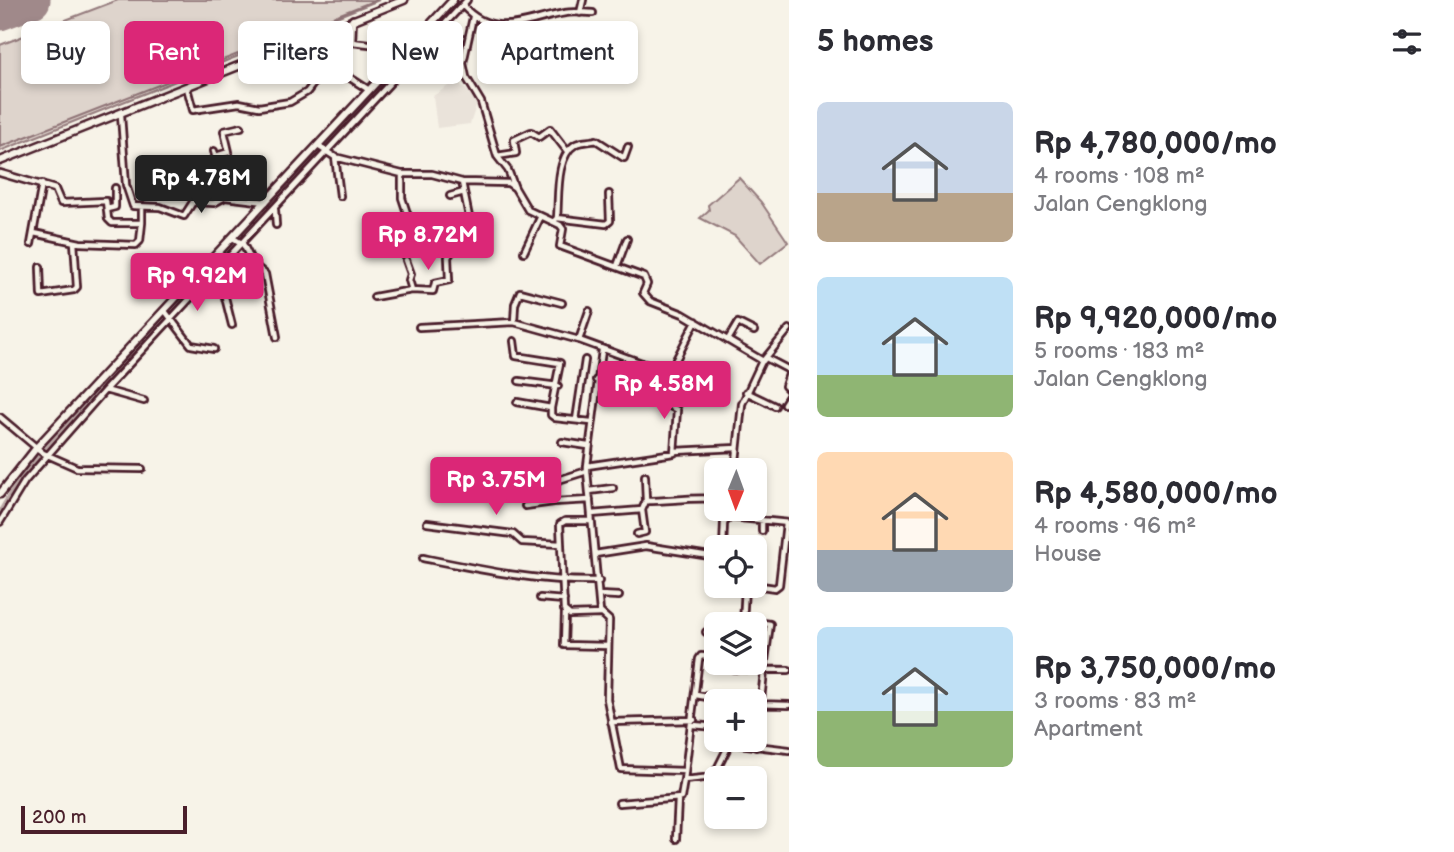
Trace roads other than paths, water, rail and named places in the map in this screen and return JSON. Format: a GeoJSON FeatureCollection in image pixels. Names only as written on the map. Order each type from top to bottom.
{"type":"FeatureCollection","features":[{"type":"Feature","properties":{"kind":"main road"},"geometry":{"type":"LineString","coordinates":[[0,161],[404,0]]}},
{"type":"Feature","properties":{"kind":"main road"},"geometry":{"type":"LineString","coordinates":[[437,21],[453,0]]}},
{"type":"Feature","properties":{"kind":"main road"},"geometry":{"type":"LineString","coordinates":[[0,494],[112,375],[166,311],[376,84]]}},
{"type":"Feature","properties":{"kind":"street"},"geometry":{"type":"LineString","coordinates":[[447,21],[467,0]]}},
{"type":"Feature","properties":{"kind":"street"},"geometry":{"type":"LineString","coordinates":[[580,13],[583,0]]}},
{"type":"Feature","properties":{"kind":"street"},"geometry":{"type":"LineString","coordinates":[[463,6],[473,17],[510,27],[566,12],[593,12]]}},
{"type":"Feature","properties":{"kind":"street"},"geometry":{"type":"LineString","coordinates":[[473,17],[463,63],[466,78],[481,102],[498,156],[528,210],[540,218],[606,224],[610,221],[609,194]]}},
{"type":"Feature","properties":{"kind":"street"},"geometry":{"type":"LineString","coordinates":[[353,19],[352,42],[367,44]]}},
{"type":"Feature","properties":{"kind":"street"},"geometry":{"type":"LineString","coordinates":[[187,88],[193,110],[239,103],[259,107],[290,102],[307,92],[322,72],[341,72],[369,91]]}},
{"type":"Feature","properties":{"kind":"street"},"geometry":{"type":"LineString","coordinates":[[0,522],[42,451],[105,390],[112,375],[172,318],[275,210],[386,84]]}},
{"type":"Feature","properties":{"kind":"street"},"geometry":{"type":"LineString","coordinates":[[121,115],[126,185],[133,206],[160,207],[184,216],[193,202],[214,202],[225,197],[267,202]]}},
{"type":"Feature","properties":{"kind":"street"},"geometry":{"type":"LineString","coordinates":[[225,197],[215,153],[227,154],[230,150],[224,131],[241,127]]}},
{"type":"Feature","properties":{"kind":"street"},"geometry":{"type":"LineString","coordinates":[[498,156],[516,153],[514,140],[531,132],[539,137],[550,129],[567,151]]}},
{"type":"Feature","properties":{"kind":"street"},"geometry":{"type":"LineString","coordinates":[[628,147],[625,158],[596,140],[589,144],[578,143],[567,151],[561,172],[556,219],[563,229],[560,246],[644,277],[647,284],[643,293],[647,299],[696,321],[789,372],[785,383],[789,390]]}},
{"type":"Feature","properties":{"kind":"street"},"geometry":{"type":"LineString","coordinates":[[319,147],[335,157],[402,174],[432,174],[462,182],[496,181],[508,183],[515,188]]}},
{"type":"Feature","properties":{"kind":"street"},"geometry":{"type":"LineString","coordinates":[[335,157],[340,196]]}},
{"type":"Feature","properties":{"kind":"street"},"geometry":{"type":"LineString","coordinates":[[0,173],[42,184],[57,191],[61,203],[105,201],[108,219],[112,223],[142,223]]}},
{"type":"Feature","properties":{"kind":"street"},"geometry":{"type":"LineString","coordinates":[[402,174],[402,198],[412,228]]}},
{"type":"Feature","properties":{"kind":"street"},"geometry":{"type":"LineString","coordinates":[[374,297],[412,290],[433,291],[435,283],[449,280],[449,257],[466,230],[469,217],[462,182]]}},
{"type":"Feature","properties":{"kind":"street"},"geometry":{"type":"LineString","coordinates":[[31,244],[42,184]]}},
{"type":"Feature","properties":{"kind":"street"},"geometry":{"type":"LineString","coordinates":[[107,209],[115,206],[115,188]]}},
{"type":"Feature","properties":{"kind":"street"},"geometry":{"type":"LineString","coordinates":[[450,196],[464,192]]}},
{"type":"Feature","properties":{"kind":"street"},"geometry":{"type":"LineString","coordinates":[[34,233],[74,242],[136,245],[140,242],[142,207]]}},
{"type":"Feature","properties":{"kind":"street"},"geometry":{"type":"LineString","coordinates":[[275,210],[276,225]]}},
{"type":"Feature","properties":{"kind":"street"},"geometry":{"type":"LineString","coordinates":[[524,252],[540,218]]}},
{"type":"Feature","properties":{"kind":"street"},"geometry":{"type":"LineString","coordinates":[[233,239],[242,243],[253,264],[265,274],[277,337]]}},
{"type":"Feature","properties":{"kind":"street"},"geometry":{"type":"LineString","coordinates":[[617,266],[627,239]]}},
{"type":"Feature","properties":{"kind":"street"},"geometry":{"type":"LineString","coordinates":[[40,267],[41,295],[74,290],[77,287],[74,242]]}},
{"type":"Feature","properties":{"kind":"street"},"geometry":{"type":"LineString","coordinates":[[406,260],[412,275],[409,280],[412,290]]}},
{"type":"Feature","properties":{"kind":"street"},"geometry":{"type":"LineString","coordinates":[[210,263],[218,270],[232,325]]}},
{"type":"Feature","properties":{"kind":"street"},"geometry":{"type":"LineString","coordinates":[[514,322],[515,304],[520,292],[562,303]]}},
{"type":"Feature","properties":{"kind":"street"},"geometry":{"type":"LineString","coordinates":[[166,311],[191,345],[214,349]]}},
{"type":"Feature","properties":{"kind":"street"},"geometry":{"type":"LineString","coordinates":[[579,340],[589,311]]}},
{"type":"Feature","properties":{"kind":"street"},"geometry":{"type":"LineString","coordinates":[[675,451],[677,410],[661,401],[669,373],[696,321]]}},
{"type":"Feature","properties":{"kind":"street"},"geometry":{"type":"LineString","coordinates":[[419,327],[514,322],[579,340],[669,373]]}},
{"type":"Feature","properties":{"kind":"street"},"geometry":{"type":"LineString","coordinates":[[729,338],[737,323],[754,331]]}},
{"type":"Feature","properties":{"kind":"street"},"geometry":{"type":"LineString","coordinates":[[736,458],[746,392],[765,360],[789,329]]}},
{"type":"Feature","properties":{"kind":"street"},"geometry":{"type":"LineString","coordinates":[[514,341],[516,356],[560,363],[551,415],[555,418],[592,422]]}},
{"type":"Feature","properties":{"kind":"street"},"geometry":{"type":"LineString","coordinates":[[601,614],[587,469],[596,380],[602,350]]}},
{"type":"Feature","properties":{"kind":"street"},"geometry":{"type":"LineString","coordinates":[[576,420],[585,360]]}},
{"type":"Feature","properties":{"kind":"street"},"geometry":{"type":"LineString","coordinates":[[596,380],[633,390]]}},
{"type":"Feature","properties":{"kind":"street"},"geometry":{"type":"LineString","coordinates":[[519,381],[558,386]]}},
{"type":"Feature","properties":{"kind":"street"},"geometry":{"type":"LineString","coordinates":[[105,390],[144,401]]}},
{"type":"Feature","properties":{"kind":"street"},"geometry":{"type":"LineString","coordinates":[[746,392],[775,406]]}},
{"type":"Feature","properties":{"kind":"street"},"geometry":{"type":"LineString","coordinates":[[784,404],[789,396]]}},
{"type":"Feature","properties":{"kind":"street"},"geometry":{"type":"LineString","coordinates":[[517,402],[551,408]]}},
{"type":"Feature","properties":{"kind":"street"},"geometry":{"type":"LineString","coordinates":[[0,417],[42,451],[82,469],[142,469]]}},
{"type":"Feature","properties":{"kind":"street"},"geometry":{"type":"LineString","coordinates":[[562,442],[589,446]]}},
{"type":"Feature","properties":{"kind":"street"},"geometry":{"type":"LineString","coordinates":[[513,490],[550,482],[587,469],[671,454],[675,451],[737,448]]}},
{"type":"Feature","properties":{"kind":"street"},"geometry":{"type":"LineString","coordinates":[[637,534],[645,532],[642,510],[646,501],[645,476]]}},
{"type":"Feature","properties":{"kind":"street"},"geometry":{"type":"LineString","coordinates":[[550,482],[554,502]]}},
{"type":"Feature","properties":{"kind":"street"},"geometry":{"type":"LineString","coordinates":[[589,491],[613,488]]}},
{"type":"Feature","properties":{"kind":"street"},"geometry":{"type":"LineString","coordinates":[[646,501],[677,501],[682,497],[704,498]]}},
{"type":"Feature","properties":{"kind":"street"},"geometry":{"type":"LineString","coordinates":[[525,506],[590,500]]}},
{"type":"Feature","properties":{"kind":"street"},"geometry":{"type":"LineString","coordinates":[[591,514],[642,510]]}},
{"type":"Feature","properties":{"kind":"street"},"geometry":{"type":"LineString","coordinates":[[591,521],[561,522],[564,645],[608,646]]}},
{"type":"Feature","properties":{"kind":"street"},"geometry":{"type":"LineString","coordinates":[[767,521],[788,523],[779,585],[775,588],[767,587]]}},
{"type":"Feature","properties":{"kind":"street"},"geometry":{"type":"LineString","coordinates":[[762,522],[762,531]]}},
{"type":"Feature","properties":{"kind":"street"},"geometry":{"type":"LineString","coordinates":[[427,523],[513,534],[522,542],[561,544]]}},
{"type":"Feature","properties":{"kind":"street"},"geometry":{"type":"LineString","coordinates":[[595,554],[646,546],[704,555]]}},
{"type":"Feature","properties":{"kind":"street"},"geometry":{"type":"LineString","coordinates":[[423,558],[510,576],[564,581],[599,580]]}},
{"type":"Feature","properties":{"kind":"street"},"geometry":{"type":"LineString","coordinates":[[600,595],[619,596]]}},
{"type":"Feature","properties":{"kind":"street"},"geometry":{"type":"LineString","coordinates":[[540,598],[564,600]]}},
{"type":"Feature","properties":{"kind":"street"},"geometry":{"type":"LineString","coordinates":[[565,613],[601,614],[609,620],[607,699],[622,771],[685,771]]}},
{"type":"Feature","properties":{"kind":"street"},"geometry":{"type":"LineString","coordinates":[[767,624],[770,624],[767,646]]}},
{"type":"Feature","properties":{"kind":"street"},"geometry":{"type":"LineString","coordinates":[[676,839],[678,799],[681,798],[693,723],[700,657],[704,657]]}},
{"type":"Feature","properties":{"kind":"street"},"geometry":{"type":"LineString","coordinates":[[767,671],[789,670]]}},
{"type":"Feature","properties":{"kind":"street"},"geometry":{"type":"LineString","coordinates":[[696,695],[704,696]]}},
{"type":"Feature","properties":{"kind":"street"},"geometry":{"type":"LineString","coordinates":[[767,704],[789,705]]}},
{"type":"Feature","properties":{"kind":"street"},"geometry":{"type":"LineString","coordinates":[[611,722],[704,725]]}},
{"type":"Feature","properties":{"kind":"street"},"geometry":{"type":"LineString","coordinates":[[767,748],[789,750]]}},
{"type":"Feature","properties":{"kind":"street"},"geometry":{"type":"LineString","coordinates":[[684,780],[704,778]]}},
{"type":"Feature","properties":{"kind":"street"},"geometry":{"type":"LineString","coordinates":[[619,803],[678,799]]}},
{"type":"Feature","properties":{"kind":"waterway"},"geometry":{"type":"LineString","coordinates":[[0,147],[376,0]]}},
{"type":"Feature","properties":{"kind":"waterway"},"geometry":{"type":"LineString","coordinates":[[0,513],[27,467],[463,0]]}}]}
